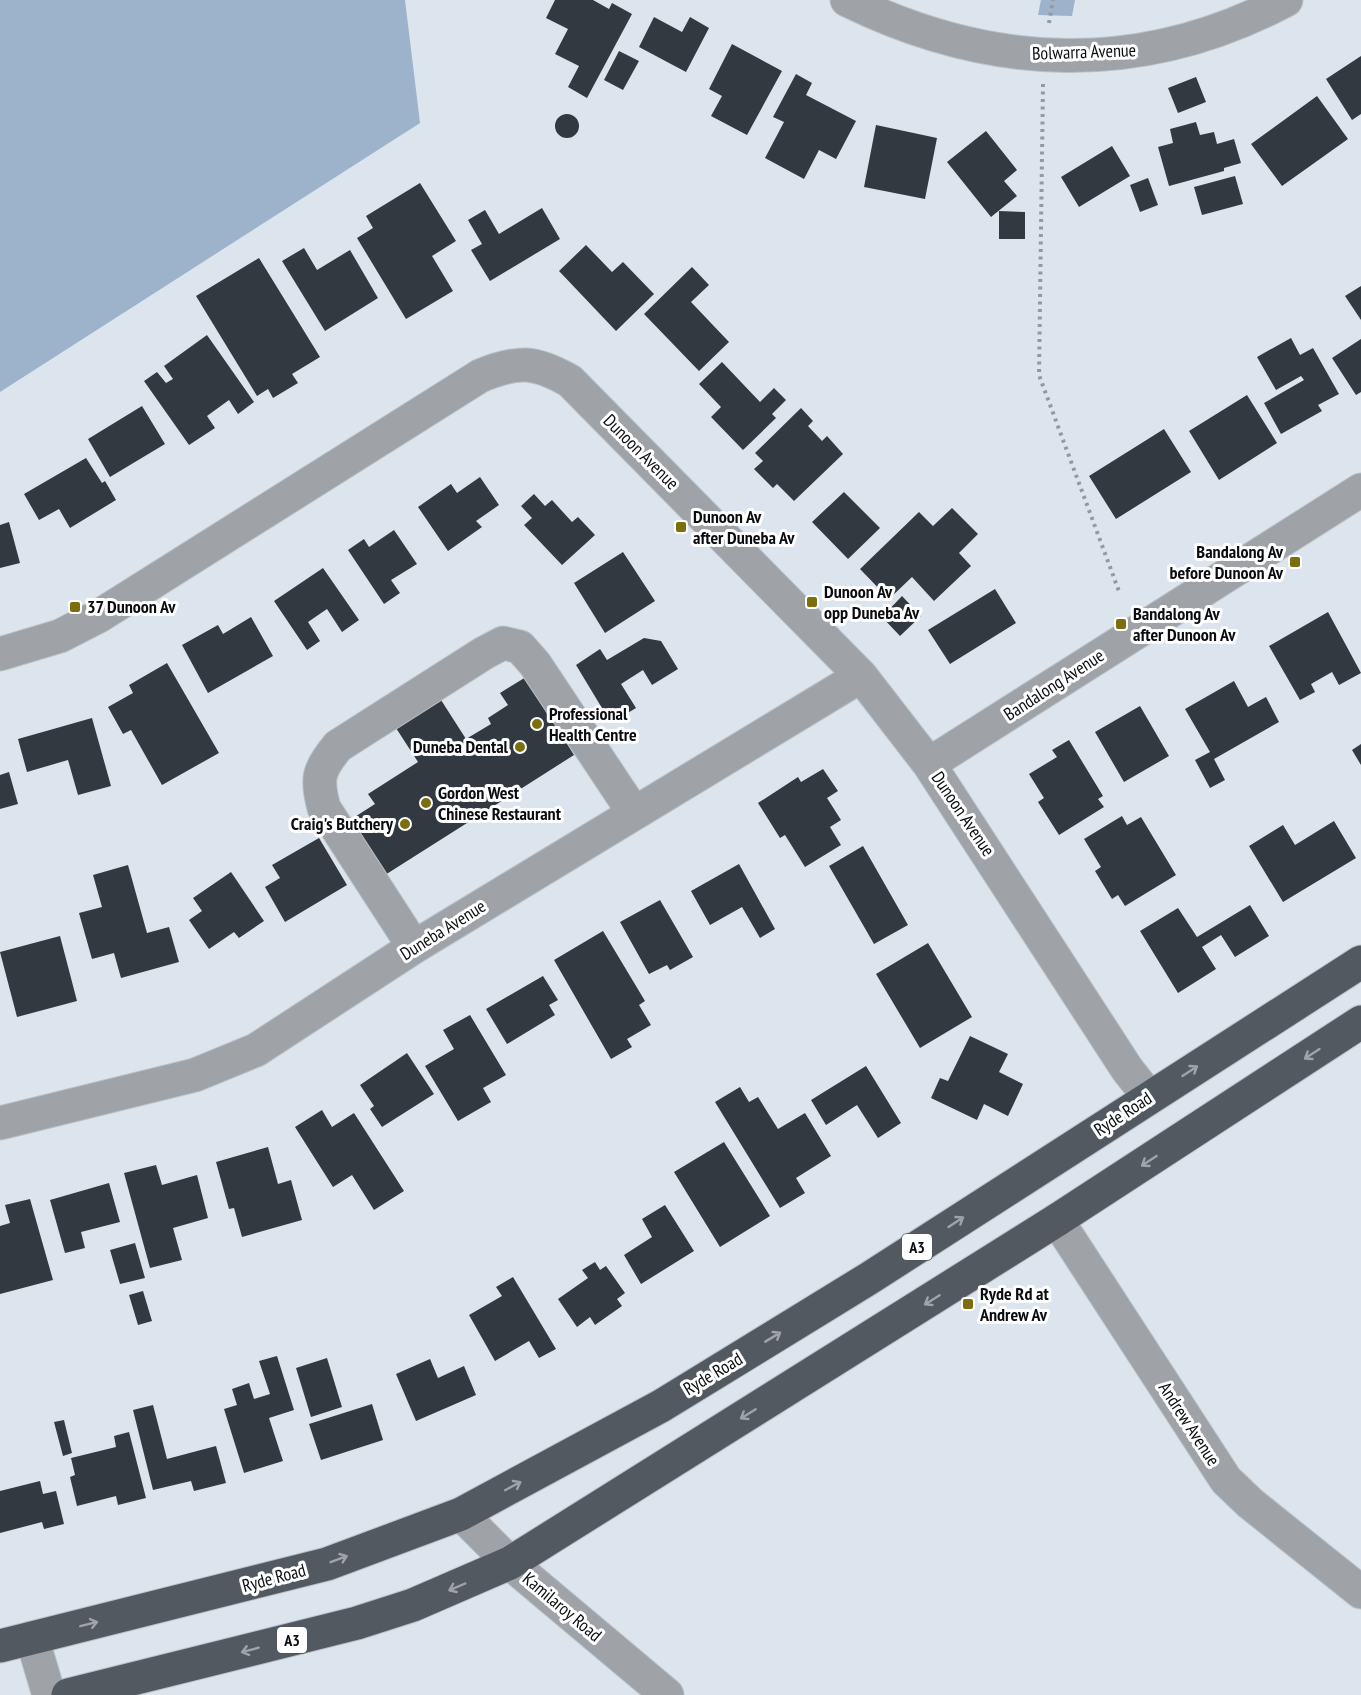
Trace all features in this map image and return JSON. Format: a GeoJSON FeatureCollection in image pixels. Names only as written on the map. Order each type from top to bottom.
{"type":"FeatureCollection","features":[{"type":"Feature","properties":{"kind":"highway","name":"Ryde Road"},"geometry":{"type":"LineString","coordinates":[[0,1646],[327,1564],[461,1514],[661,1406],[868,1279],[1361,962]]}},
{"type":"Feature","properties":{"kind":"highway","name":"A3"},"geometry":{"type":"LineString","coordinates":[[68,1695],[357,1623],[422,1601],[510,1563],[1057,1220],[1361,1022]]}},
{"type":"Feature","properties":{"kind":"street","name":"Bolwarra Avenue"},"geometry":{"type":"LineString","coordinates":[[846,0],[884,18],[946,39],[1009,53],[1078,56],[1147,49],[1210,34],[1286,0]]}},
{"type":"Feature","properties":{"kind":"street","name":"Dunoon Avenue"},"geometry":{"type":"LineString","coordinates":[[0,654],[60,636],[99,616],[480,376],[506,365],[530,363],[551,370],[570,381],[861,676],[929,764],[1126,1069],[1149,1097]]}},
{"type":"Feature","properties":{"kind":"street","name":"Bandalong Avenue"},"geometry":{"type":"LineString","coordinates":[[929,764],[1361,490]]}},
{"type":"Feature","properties":{"kind":"street"},"geometry":{"type":"LineString","coordinates":[[414,947],[324,808],[318,785],[323,764],[338,747],[484,653],[503,643],[520,647],[535,664],[634,813]]}},
{"type":"Feature","properties":{"kind":"street","name":"Duneba Avenue"},"geometry":{"type":"LineString","coordinates":[[0,1123],[195,1075],[225,1065],[256,1050],[414,947],[861,676]]}},
{"type":"Feature","properties":{"kind":"street","name":"Andrew Avenue"},"geometry":{"type":"LineString","coordinates":[[1057,1220],[1226,1480],[1250,1503],[1361,1592]]}},
{"type":"Feature","properties":{"kind":"street","name":"Kamilaroy Road"},"geometry":{"type":"LineString","coordinates":[[461,1514],[510,1563],[667,1695]]}},
{"type":"Feature","properties":{"kind":"street"},"geometry":{"type":"LineString","coordinates":[[32,1638],[49,1695]]}},
{"type":"Feature","properties":{"kind":"path"},"geometry":{"type":"LineString","coordinates":[[1043,54],[1039,375],[1120,594]]}},
{"type":"Feature","properties":{"kind":"shaded area"},"geometry":{"type":"Polygon","coordinates":[[[0,0],[405,0],[420,123],[0,392],[0,0]]]}},
{"type":"Feature","properties":{"kind":"shaded area"},"geometry":{"type":"Polygon","coordinates":[[[1041,0],[1075,0],[1072,16],[1038,15],[1041,0]]]}},
{"type":"Feature","properties":{"kind":"building"},"geometry":{"type":"Polygon","coordinates":[[[555,0],[593,0],[609,9],[612,3],[632,14],[587,98],[568,87],[579,66],[555,54],[568,29],[546,18],[555,0]]]}},
{"type":"Feature","properties":{"kind":"building"},"geometry":{"type":"Polygon","coordinates":[[[654,17],[682,32],[690,17],[709,28],[686,72],[639,47],[654,17]]]}},
{"type":"Feature","properties":{"kind":"building"},"geometry":{"type":"Polygon","coordinates":[[[732,44],[782,71],[747,135],[711,116],[722,96],[709,89],[732,44]]]}},
{"type":"Feature","properties":{"kind":"building"},"geometry":{"type":"Polygon","coordinates":[[[619,51],[639,61],[623,90],[604,80],[619,51]]]}},
{"type":"Feature","properties":{"kind":"building"},"geometry":{"type":"Polygon","coordinates":[[[1361,56],[1361,114],[1352,120],[1326,79],[1361,56]]]}},
{"type":"Feature","properties":{"kind":"building"},"geometry":{"type":"Polygon","coordinates":[[[796,74],[812,83],[806,95],[856,121],[836,159],[819,150],[804,179],[765,158],[784,122],[773,117],[796,74]]]}},
{"type":"Feature","properties":{"kind":"building"},"geometry":{"type":"Polygon","coordinates":[[[1196,77],[1206,102],[1178,113],[1168,88],[1196,77]]]}},
{"type":"Feature","properties":{"kind":"building"},"geometry":{"type":"Polygon","coordinates":[[[1317,96],[1348,139],[1282,186],[1251,144],[1317,96]]]}},
{"type":"Feature","properties":{"kind":"building"},"geometry":{"type":"Polygon","coordinates":[[[567,114],[576,117],[579,126],[576,135],[567,138],[558,135],[555,126],[558,117],[567,114]]]}},
{"type":"Feature","properties":{"kind":"building"},"geometry":{"type":"Polygon","coordinates":[[[1196,122],[1200,135],[1214,132],[1217,144],[1234,139],[1241,163],[1224,168],[1224,171],[1169,186],[1158,147],[1173,143],[1170,129],[1196,122]]]}},
{"type":"Feature","properties":{"kind":"building"},"geometry":{"type":"Polygon","coordinates":[[[876,125],[937,138],[925,199],[864,187],[876,125]]]}},
{"type":"Feature","properties":{"kind":"building"},"geometry":{"type":"Polygon","coordinates":[[[986,131],[1017,170],[1004,181],[1017,196],[991,217],[947,162],[986,131]]]}},
{"type":"Feature","properties":{"kind":"building"},"geometry":{"type":"Polygon","coordinates":[[[1112,146],[1130,176],[1079,207],[1061,177],[1112,146]]]}},
{"type":"Feature","properties":{"kind":"building"},"geometry":{"type":"Polygon","coordinates":[[[1235,176],[1243,204],[1202,215],[1194,187],[1235,176]]]}},
{"type":"Feature","properties":{"kind":"building"},"geometry":{"type":"Polygon","coordinates":[[[1148,178],[1158,205],[1140,212],[1130,185],[1148,178]]]}},
{"type":"Feature","properties":{"kind":"building"},"geometry":{"type":"Polygon","coordinates":[[[420,183],[456,241],[432,256],[453,291],[406,319],[357,238],[373,228],[366,216],[420,183]]]}},
{"type":"Feature","properties":{"kind":"building"},"geometry":{"type":"Polygon","coordinates":[[[542,208],[560,239],[490,281],[471,250],[482,244],[468,220],[485,210],[499,234],[542,208]]]}},
{"type":"Feature","properties":{"kind":"building"},"geometry":{"type":"Polygon","coordinates":[[[999,211],[1025,212],[1025,239],[999,239],[999,211]]]}},
{"type":"Feature","properties":{"kind":"building"},"geometry":{"type":"Polygon","coordinates":[[[586,245],[612,272],[623,262],[654,294],[616,331],[559,271],[586,245]]]}},
{"type":"Feature","properties":{"kind":"building"},"geometry":{"type":"Polygon","coordinates":[[[304,248],[317,270],[350,250],[378,298],[325,331],[282,261],[304,248]]]}},
{"type":"Feature","properties":{"kind":"building"},"geometry":{"type":"Polygon","coordinates":[[[259,258],[320,357],[292,374],[298,383],[273,398],[268,389],[257,396],[196,296],[259,258]]]}},
{"type":"Feature","properties":{"kind":"building"},"geometry":{"type":"Polygon","coordinates":[[[692,267],[709,285],[691,302],[729,342],[699,371],[644,314],[692,267]]]}},
{"type":"Feature","properties":{"kind":"building"},"geometry":{"type":"Polygon","coordinates":[[[1361,286],[1361,320],[1345,296],[1361,286]]]}},
{"type":"Feature","properties":{"kind":"building"},"geometry":{"type":"Polygon","coordinates":[[[207,335],[254,402],[238,414],[229,400],[207,416],[215,428],[189,445],[144,381],[157,372],[166,383],[173,379],[164,366],[207,335]]]}},
{"type":"Feature","properties":{"kind":"building"},"geometry":{"type":"Polygon","coordinates":[[[1291,338],[1300,355],[1313,348],[1339,394],[1318,405],[1322,411],[1281,434],[1264,403],[1304,380],[1301,376],[1276,390],[1257,357],[1291,338]]]}},
{"type":"Feature","properties":{"kind":"building"},"geometry":{"type":"Polygon","coordinates":[[[1361,339],[1361,392],[1356,395],[1332,358],[1361,339]]]}},
{"type":"Feature","properties":{"kind":"building"},"geometry":{"type":"Polygon","coordinates":[[[722,362],[760,402],[774,388],[786,400],[772,414],[776,418],[743,450],[711,417],[721,407],[699,384],[722,362]]]}},
{"type":"Feature","properties":{"kind":"building"},"geometry":{"type":"Polygon","coordinates":[[[1247,395],[1277,443],[1219,480],[1189,431],[1247,395]]]}},
{"type":"Feature","properties":{"kind":"building"},"geometry":{"type":"Polygon","coordinates":[[[142,406],[165,444],[110,477],[88,439],[142,406]]]}},
{"type":"Feature","properties":{"kind":"building"},"geometry":{"type":"Polygon","coordinates":[[[801,408],[813,421],[808,426],[822,441],[827,436],[843,454],[794,501],[777,484],[773,488],[754,469],[763,461],[755,453],[801,408]]]}},
{"type":"Feature","properties":{"kind":"building"},"geometry":{"type":"Polygon","coordinates":[[[1164,429],[1191,472],[1116,519],[1089,476],[1164,429]]]}},
{"type":"Feature","properties":{"kind":"building"},"geometry":{"type":"Polygon","coordinates":[[[86,458],[102,483],[105,481],[116,500],[70,528],[59,509],[39,520],[24,494],[86,458]]]}},
{"type":"Feature","properties":{"kind":"building"},"geometry":{"type":"Polygon","coordinates":[[[480,477],[499,505],[476,521],[482,527],[448,551],[418,507],[451,484],[457,493],[480,477]]]}},
{"type":"Feature","properties":{"kind":"building"},"geometry":{"type":"Polygon","coordinates":[[[844,492],[880,528],[848,559],[812,522],[844,492]]]}},
{"type":"Feature","properties":{"kind":"building"},"geometry":{"type":"Polygon","coordinates":[[[534,494],[545,506],[552,500],[572,522],[578,517],[595,535],[562,565],[524,525],[532,518],[521,506],[534,494]]]}},
{"type":"Feature","properties":{"kind":"building"},"geometry":{"type":"Polygon","coordinates":[[[952,508],[978,534],[959,553],[971,566],[934,601],[912,577],[889,599],[860,569],[919,512],[933,526],[952,508]]]}},
{"type":"Feature","properties":{"kind":"building"},"geometry":{"type":"Polygon","coordinates":[[[9,522],[20,563],[0,568],[0,525],[9,522]]]}},
{"type":"Feature","properties":{"kind":"building"},"geometry":{"type":"Polygon","coordinates":[[[394,530],[417,564],[391,580],[400,593],[384,604],[348,550],[364,539],[369,547],[394,530]]]}},
{"type":"Feature","properties":{"kind":"building"},"geometry":{"type":"Polygon","coordinates":[[[623,552],[655,601],[605,633],[574,583],[623,552]]]}},
{"type":"Feature","properties":{"kind":"building"},"geometry":{"type":"Polygon","coordinates":[[[323,568],[359,620],[342,632],[327,609],[308,622],[320,641],[307,650],[274,601],[323,568]]]}},
{"type":"Feature","properties":{"kind":"building"},"geometry":{"type":"Polygon","coordinates":[[[995,589],[1016,623],[950,664],[928,630],[995,589]]]}},
{"type":"Feature","properties":{"kind":"building"},"geometry":{"type":"Polygon","coordinates":[[[902,596],[921,616],[900,636],[882,617],[902,596]]]}},
{"type":"Feature","properties":{"kind":"building"},"geometry":{"type":"Polygon","coordinates":[[[1328,612],[1361,673],[1339,685],[1332,672],[1311,684],[1315,692],[1300,700],[1269,646],[1328,612]]]}},
{"type":"Feature","properties":{"kind":"building"},"geometry":{"type":"Polygon","coordinates":[[[251,617],[273,656],[208,693],[182,645],[218,625],[223,634],[251,617]]]}},
{"type":"Feature","properties":{"kind":"building"},"geometry":{"type":"Polygon","coordinates":[[[644,638],[661,641],[678,669],[652,685],[643,670],[621,684],[636,708],[611,723],[576,665],[600,649],[607,660],[644,638]]]}},
{"type":"Feature","properties":{"kind":"building"},"geometry":{"type":"Polygon","coordinates":[[[167,663],[219,753],[162,785],[131,730],[123,734],[108,707],[133,693],[129,685],[167,663]]]}},
{"type":"Feature","properties":{"kind":"building"},"geometry":{"type":"Polygon","coordinates":[[[526,677],[574,755],[385,875],[350,820],[375,804],[368,794],[418,762],[396,728],[441,700],[466,739],[491,724],[488,718],[508,705],[500,693],[526,677]]]}},
{"type":"Feature","properties":{"kind":"building"},"geometry":{"type":"Polygon","coordinates":[[[1234,681],[1248,707],[1266,697],[1279,722],[1214,759],[1225,780],[1210,788],[1195,760],[1210,752],[1185,709],[1234,681]]]}},
{"type":"Feature","properties":{"kind":"building"},"geometry":{"type":"Polygon","coordinates":[[[1140,706],[1169,756],[1124,782],[1095,732],[1140,706]]]}},
{"type":"Feature","properties":{"kind":"building"},"geometry":{"type":"Polygon","coordinates":[[[92,718],[111,786],[78,795],[68,760],[27,772],[18,739],[92,718]]]}},
{"type":"Feature","properties":{"kind":"building"},"geometry":{"type":"Polygon","coordinates":[[[1069,740],[1103,796],[1098,799],[1104,807],[1059,835],[1038,802],[1044,798],[1029,774],[1057,757],[1052,750],[1069,740]]]}},
{"type":"Feature","properties":{"kind":"building"},"geometry":{"type":"Polygon","coordinates":[[[1361,744],[1361,765],[1352,750],[1361,744]]]}},
{"type":"Feature","properties":{"kind":"building"},"geometry":{"type":"Polygon","coordinates":[[[823,769],[838,791],[827,798],[841,820],[830,827],[841,845],[805,867],[785,835],[780,838],[758,803],[798,777],[801,782],[823,769]]]}},
{"type":"Feature","properties":{"kind":"building"},"geometry":{"type":"Polygon","coordinates":[[[9,772],[18,804],[0,809],[0,775],[9,772]]]}},
{"type":"Feature","properties":{"kind":"building"},"geometry":{"type":"Polygon","coordinates":[[[1122,816],[1127,825],[1141,817],[1176,875],[1125,906],[1118,895],[1112,899],[1095,871],[1101,867],[1084,839],[1122,816]]]}},
{"type":"Feature","properties":{"kind":"building"},"geometry":{"type":"Polygon","coordinates":[[[1334,821],[1356,858],[1283,902],[1249,846],[1283,825],[1295,845],[1334,821]]]}},
{"type":"Feature","properties":{"kind":"building"},"geometry":{"type":"Polygon","coordinates":[[[319,838],[347,885],[285,922],[265,887],[280,878],[272,865],[319,838]]]}},
{"type":"Feature","properties":{"kind":"building"},"geometry":{"type":"Polygon","coordinates":[[[863,846],[908,925],[874,944],[829,866],[863,846]]]}},
{"type":"Feature","properties":{"kind":"building"},"geometry":{"type":"Polygon","coordinates":[[[739,864],[775,929],[760,938],[742,907],[710,925],[691,891],[739,864]]]}},
{"type":"Feature","properties":{"kind":"building"},"geometry":{"type":"Polygon","coordinates":[[[128,865],[147,933],[169,927],[179,962],[121,978],[114,953],[92,959],[79,913],[102,907],[93,875],[128,865]]]}},
{"type":"Feature","properties":{"kind":"building"},"geometry":{"type":"Polygon","coordinates":[[[231,872],[264,921],[239,938],[234,932],[209,949],[189,920],[202,911],[193,898],[231,872]]]}},
{"type":"Feature","properties":{"kind":"building"},"geometry":{"type":"Polygon","coordinates":[[[660,900],[693,957],[670,970],[667,965],[649,974],[620,922],[660,900]]]}},
{"type":"Feature","properties":{"kind":"building"},"geometry":{"type":"Polygon","coordinates":[[[1250,905],[1269,936],[1235,957],[1221,935],[1202,947],[1216,969],[1178,993],[1140,931],[1178,908],[1197,937],[1250,905]]]}},
{"type":"Feature","properties":{"kind":"building"},"geometry":{"type":"Polygon","coordinates":[[[603,931],[645,1001],[639,1005],[651,1025],[627,1039],[632,1047],[611,1059],[554,960],[603,931]]]}},
{"type":"Feature","properties":{"kind":"building"},"geometry":{"type":"Polygon","coordinates":[[[60,936],[77,1001],[17,1017],[0,952],[60,936]]]}},
{"type":"Feature","properties":{"kind":"building"},"geometry":{"type":"Polygon","coordinates":[[[928,943],[972,1017],[920,1048],[876,974],[928,943]]]}},
{"type":"Feature","properties":{"kind":"building"},"geometry":{"type":"Polygon","coordinates":[[[543,976],[558,1000],[549,1005],[555,1015],[507,1044],[486,1009],[543,976]]]}},
{"type":"Feature","properties":{"kind":"building"},"geometry":{"type":"Polygon","coordinates":[[[470,1015],[506,1075],[483,1088],[491,1102],[458,1121],[425,1066],[454,1049],[443,1030],[470,1015]]]}},
{"type":"Feature","properties":{"kind":"building"},"geometry":{"type":"Polygon","coordinates":[[[970,1036],[1008,1054],[999,1072],[1023,1084],[1008,1116],[984,1104],[977,1120],[931,1098],[940,1078],[948,1081],[970,1036]]]}},
{"type":"Feature","properties":{"kind":"building"},"geometry":{"type":"Polygon","coordinates":[[[407,1053],[434,1094],[382,1127],[370,1109],[374,1106],[360,1085],[407,1053]]]}},
{"type":"Feature","properties":{"kind":"building"},"geometry":{"type":"Polygon","coordinates":[[[866,1066],[901,1123],[878,1138],[857,1105],[826,1125],[811,1100],[866,1066]]]}},
{"type":"Feature","properties":{"kind":"building"},"geometry":{"type":"Polygon","coordinates":[[[740,1087],[749,1102],[758,1097],[778,1129],[805,1113],[831,1156],[796,1178],[805,1193],[780,1208],[715,1102],[740,1087]]]}},
{"type":"Feature","properties":{"kind":"building"},"geometry":{"type":"Polygon","coordinates":[[[322,1110],[332,1127],[354,1113],[404,1191],[374,1210],[352,1175],[333,1187],[295,1127],[322,1110]]]}},
{"type":"Feature","properties":{"kind":"building"},"geometry":{"type":"Polygon","coordinates":[[[724,1142],[770,1216],[720,1247],[674,1172],[724,1142]]]}},
{"type":"Feature","properties":{"kind":"building"},"geometry":{"type":"Polygon","coordinates":[[[268,1147],[278,1184],[291,1180],[302,1220],[242,1237],[234,1208],[229,1209],[216,1162],[268,1147]]]}},
{"type":"Feature","properties":{"kind":"building"},"geometry":{"type":"Polygon","coordinates":[[[156,1165],[162,1185],[197,1175],[208,1218],[173,1228],[182,1260],[150,1268],[124,1173],[156,1165]]]}},
{"type":"Feature","properties":{"kind":"building"},"geometry":{"type":"Polygon","coordinates":[[[109,1183],[120,1222],[81,1232],[85,1248],[65,1253],[50,1200],[109,1183]]]}},
{"type":"Feature","properties":{"kind":"building"},"geometry":{"type":"Polygon","coordinates":[[[30,1199],[53,1280],[0,1294],[0,1226],[10,1223],[5,1205],[30,1199]]]}},
{"type":"Feature","properties":{"kind":"building"},"geometry":{"type":"Polygon","coordinates":[[[665,1205],[694,1251],[641,1284],[624,1255],[652,1237],[642,1219],[665,1205]]]}},
{"type":"Feature","properties":{"kind":"building"},"geometry":{"type":"Polygon","coordinates":[[[135,1243],[145,1278],[120,1284],[110,1250],[135,1243]]]}},
{"type":"Feature","properties":{"kind":"building"},"geometry":{"type":"Polygon","coordinates":[[[595,1262],[600,1270],[606,1266],[625,1293],[617,1299],[622,1306],[595,1325],[590,1317],[577,1327],[558,1299],[588,1278],[582,1270],[595,1262]]]}},
{"type":"Feature","properties":{"kind":"building"},"geometry":{"type":"Polygon","coordinates":[[[513,1277],[556,1349],[539,1358],[529,1341],[495,1361],[469,1315],[502,1296],[496,1287],[513,1277]]]}},
{"type":"Feature","properties":{"kind":"building"},"geometry":{"type":"Polygon","coordinates":[[[143,1291],[152,1321],[138,1325],[129,1295],[143,1291]]]}},
{"type":"Feature","properties":{"kind":"building"},"geometry":{"type":"Polygon","coordinates":[[[277,1356],[294,1410],[269,1418],[283,1461],[244,1473],[224,1409],[237,1405],[232,1389],[249,1383],[254,1399],[270,1394],[259,1361],[277,1356]]]}},
{"type":"Feature","properties":{"kind":"building"},"geometry":{"type":"Polygon","coordinates":[[[327,1358],[342,1407],[311,1417],[296,1368],[327,1358]]]}},
{"type":"Feature","properties":{"kind":"building"},"geometry":{"type":"Polygon","coordinates":[[[430,1359],[438,1378],[464,1366],[476,1395],[416,1421],[396,1374],[430,1359]]]}},
{"type":"Feature","properties":{"kind":"building"},"geometry":{"type":"Polygon","coordinates":[[[372,1404],[383,1440],[321,1460],[309,1424],[372,1404]]]}},
{"type":"Feature","properties":{"kind":"building"},"geometry":{"type":"Polygon","coordinates":[[[153,1405],[167,1459],[216,1446],[226,1483],[194,1491],[191,1481],[153,1490],[133,1410],[153,1405]]]}},
{"type":"Feature","properties":{"kind":"building"},"geometry":{"type":"Polygon","coordinates":[[[64,1420],[72,1453],[63,1456],[54,1422],[64,1420]]]}},
{"type":"Feature","properties":{"kind":"building"},"geometry":{"type":"Polygon","coordinates":[[[129,1432],[146,1498],[118,1505],[116,1496],[77,1506],[70,1477],[75,1475],[71,1458],[116,1447],[114,1436],[129,1432]]]}},
{"type":"Feature","properties":{"kind":"building"},"geometry":{"type":"Polygon","coordinates":[[[40,1481],[43,1494],[56,1491],[64,1524],[44,1529],[42,1522],[0,1533],[0,1491],[40,1481]]]}},
{"type":"Feature","properties":{"kind":"place","name":"Dunoon Av after Duneba Av"},"geometry":{"type":"Point","coordinates":[681,527]}},
{"type":"Feature","properties":{"kind":"place","name":"Bandalong Av before Dunoon Av"},"geometry":{"type":"Point","coordinates":[1295,562]}},
{"type":"Feature","properties":{"kind":"place","name":"Dunoon Av opp Duneba Av"},"geometry":{"type":"Point","coordinates":[812,602]}},
{"type":"Feature","properties":{"kind":"place","name":"37 Dunoon Av"},"geometry":{"type":"Point","coordinates":[75,607]}},
{"type":"Feature","properties":{"kind":"place","name":"Bandalong Av after Dunoon Av"},"geometry":{"type":"Point","coordinates":[1121,624]}},
{"type":"Feature","properties":{"kind":"place","name":"Professional Health Centre"},"geometry":{"type":"Point","coordinates":[537,724]}},
{"type":"Feature","properties":{"kind":"place","name":"Duneba Dental"},"geometry":{"type":"Point","coordinates":[520,747]}},
{"type":"Feature","properties":{"kind":"place","name":"Gordon West Chinese Restaurant"},"geometry":{"type":"Point","coordinates":[426,803]}},
{"type":"Feature","properties":{"kind":"place","name":"Craig's Butchery"},"geometry":{"type":"Point","coordinates":[405,824]}},
{"type":"Feature","properties":{"kind":"place","name":"Ryde Rd at Andrew Av"},"geometry":{"type":"Point","coordinates":[968,1304]}}]}
